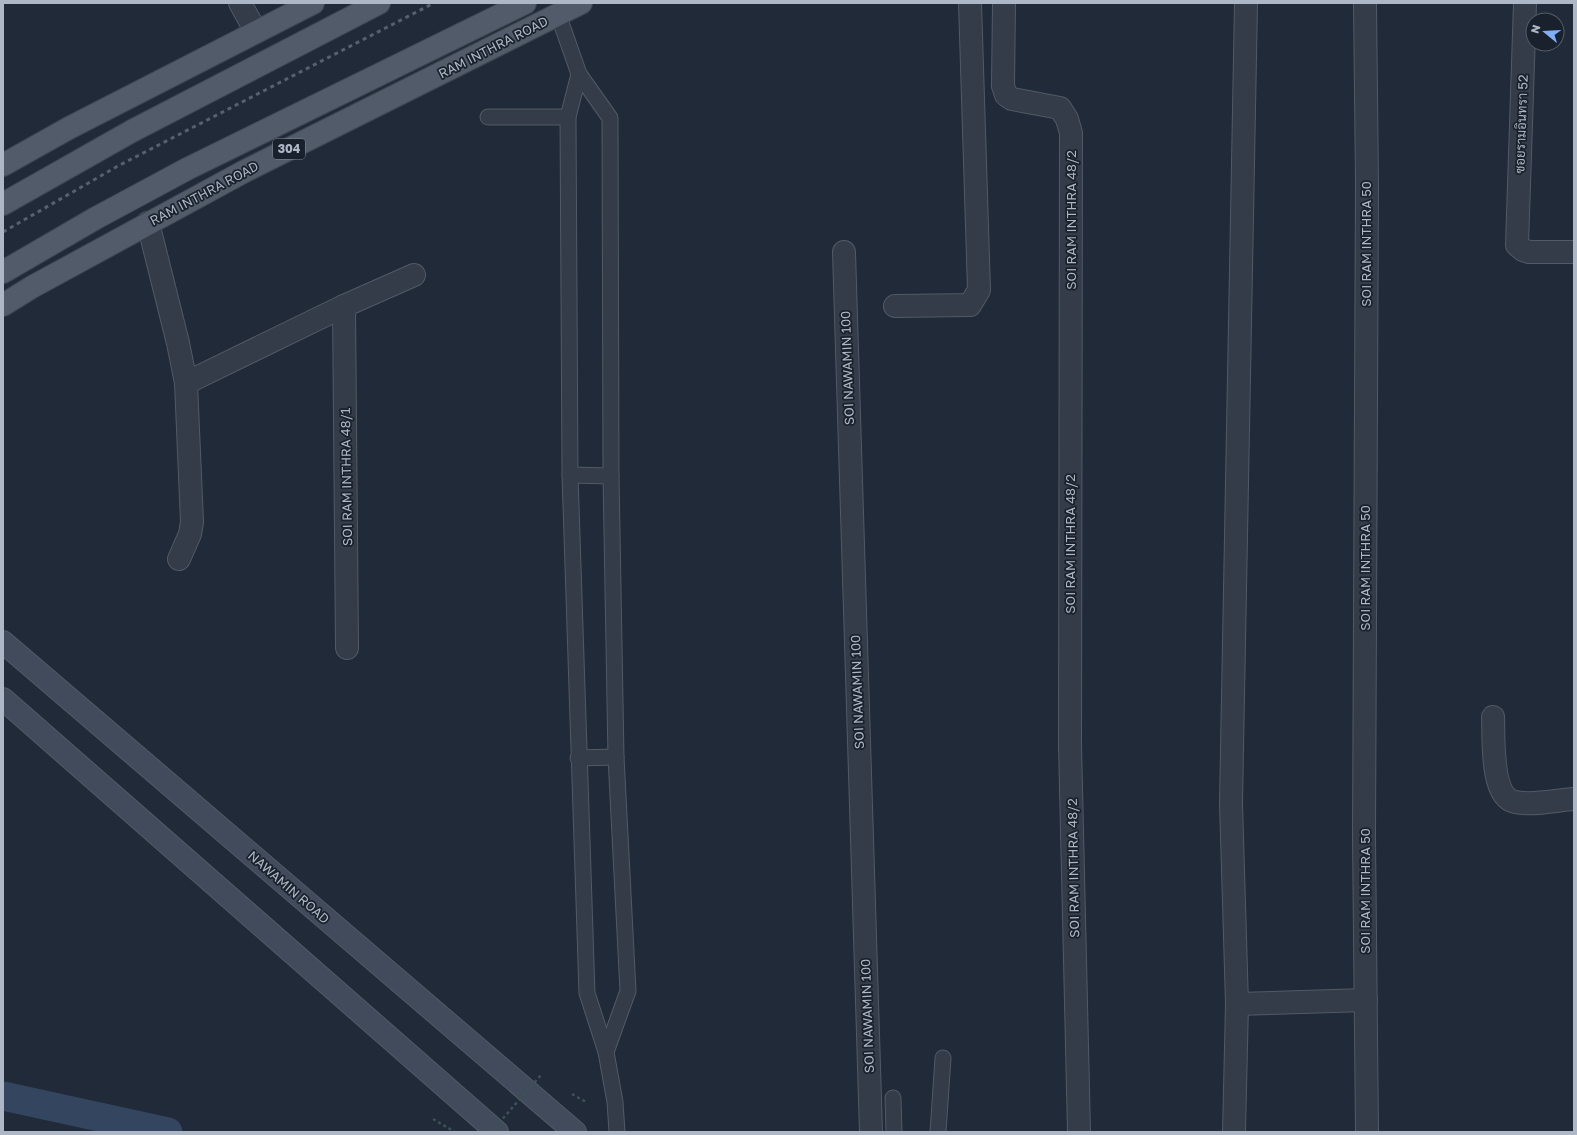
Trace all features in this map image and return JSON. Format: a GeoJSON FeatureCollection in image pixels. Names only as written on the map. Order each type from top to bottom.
{"type":"FeatureCollection","features":[{"type":"Feature","properties":{"kind":"main road"},"geometry":{"type":"LineString","coordinates":[[3,165],[70,128],[313,3]]}},
{"type":"Feature","properties":{"kind":"main road"},"geometry":{"type":"LineString","coordinates":[[3,204],[132,131],[379,3]]}},
{"type":"Feature","properties":{"kind":"main road","name":"RAM INTHRA ROAD"},"geometry":{"type":"LineString","coordinates":[[3,272],[96,218],[186,169],[381,75],[525,3]]}},
{"type":"Feature","properties":{"kind":"main road","name":"RAM INTHRA ROAD"},"geometry":{"type":"LineString","coordinates":[[3,304],[245,171],[581,3]]}},
{"type":"Feature","properties":{"kind":"main road","name":"NAWAMIN ROAD"},"geometry":{"type":"LineString","coordinates":[[3,642],[575,1132]]}},
{"type":"Feature","properties":{"kind":"main road"},"geometry":{"type":"LineString","coordinates":[[3,699],[497,1132]]}},
{"type":"Feature","properties":{"kind":"street"},"geometry":{"type":"LineString","coordinates":[[240,3],[256,32]]}},
{"type":"Feature","properties":{"kind":"street"},"geometry":{"type":"LineString","coordinates":[[895,306],[970,305],[979,290],[970,3]]}},
{"type":"Feature","properties":{"kind":"street","name":"SOI RAM INTHRA 48/2"},"geometry":{"type":"LineString","coordinates":[[1004,3],[1002,86],[1006,94],[1012,99],[1060,108],[1067,119],[1072,133],[1070,745],[1079,1132]]}},
{"type":"Feature","properties":{"kind":"street"},"geometry":{"type":"LineString","coordinates":[[1234,1132],[1237,1004],[1231,803],[1246,3]]}},
{"type":"Feature","properties":{"kind":"street","name":"SOI RAM INTHRA 50"},"geometry":{"type":"LineString","coordinates":[[1365,3],[1366,184],[1364,813],[1367,1132]]}},
{"type":"Feature","properties":{"kind":"street","name":"ซอยรามอินทรา 52"},"geometry":{"type":"LineString","coordinates":[[1525,3],[1517,245],[1523,250],[1529,252],[1574,252]]}},
{"type":"Feature","properties":{"kind":"street"},"geometry":{"type":"LineString","coordinates":[[148,223],[178,343],[186,383],[192,522],[190,534],[180,559]]}},
{"type":"Feature","properties":{"kind":"street","name":"SOI NAWAMIN 100"},"geometry":{"type":"LineString","coordinates":[[844,252],[871,1132]]}},
{"type":"Feature","properties":{"kind":"street"},"geometry":{"type":"LineString","coordinates":[[186,383],[344,306],[414,275]]}},
{"type":"Feature","properties":{"kind":"street","name":"SOI RAM INTHRA 48/1"},"geometry":{"type":"LineString","coordinates":[[344,306],[347,648]]}},
{"type":"Feature","properties":{"kind":"street"},"geometry":{"type":"LineString","coordinates":[[1493,717],[1495,768],[1504,796],[1514,802],[1574,799]]}},
{"type":"Feature","properties":{"kind":"street"},"geometry":{"type":"LineString","coordinates":[[1237,1004],[1366,1000]]}},
{"type":"Feature","properties":{"kind":"lane"},"geometry":{"type":"LineString","coordinates":[[558,14],[579,74],[610,118],[611,476],[616,757],[628,991],[606,1052]]}},
{"type":"Feature","properties":{"kind":"lane"},"geometry":{"type":"LineString","coordinates":[[579,74],[568,117],[570,475],[578,758],[587,993],[606,1052],[615,1102],[617,1132]]}},
{"type":"Feature","properties":{"kind":"lane"},"geometry":{"type":"LineString","coordinates":[[488,117],[568,117]]}},
{"type":"Feature","properties":{"kind":"lane"},"geometry":{"type":"LineString","coordinates":[[570,475],[611,476]]}},
{"type":"Feature","properties":{"kind":"lane"},"geometry":{"type":"LineString","coordinates":[[578,758],[616,757]]}},
{"type":"Feature","properties":{"kind":"lane"},"geometry":{"type":"LineString","coordinates":[[938,1132],[943,1058]]}},
{"type":"Feature","properties":{"kind":"lane"},"geometry":{"type":"LineString","coordinates":[[893,1098],[894,1132]]}},
{"type":"Feature","properties":{"kind":"path"},"geometry":{"type":"LineString","coordinates":[[491,1132],[541,1075]]}},
{"type":"Feature","properties":{"kind":"path"},"geometry":{"type":"LineString","coordinates":[[432,1119],[455,1132]]}},
{"type":"Feature","properties":{"kind":"waterway"},"geometry":{"type":"LineString","coordinates":[[3,1096],[168,1132]]}},
{"type":"Feature","properties":{"kind":"railway"},"geometry":{"type":"LineString","coordinates":[[3,232],[118,166],[434,3]]}}]}
